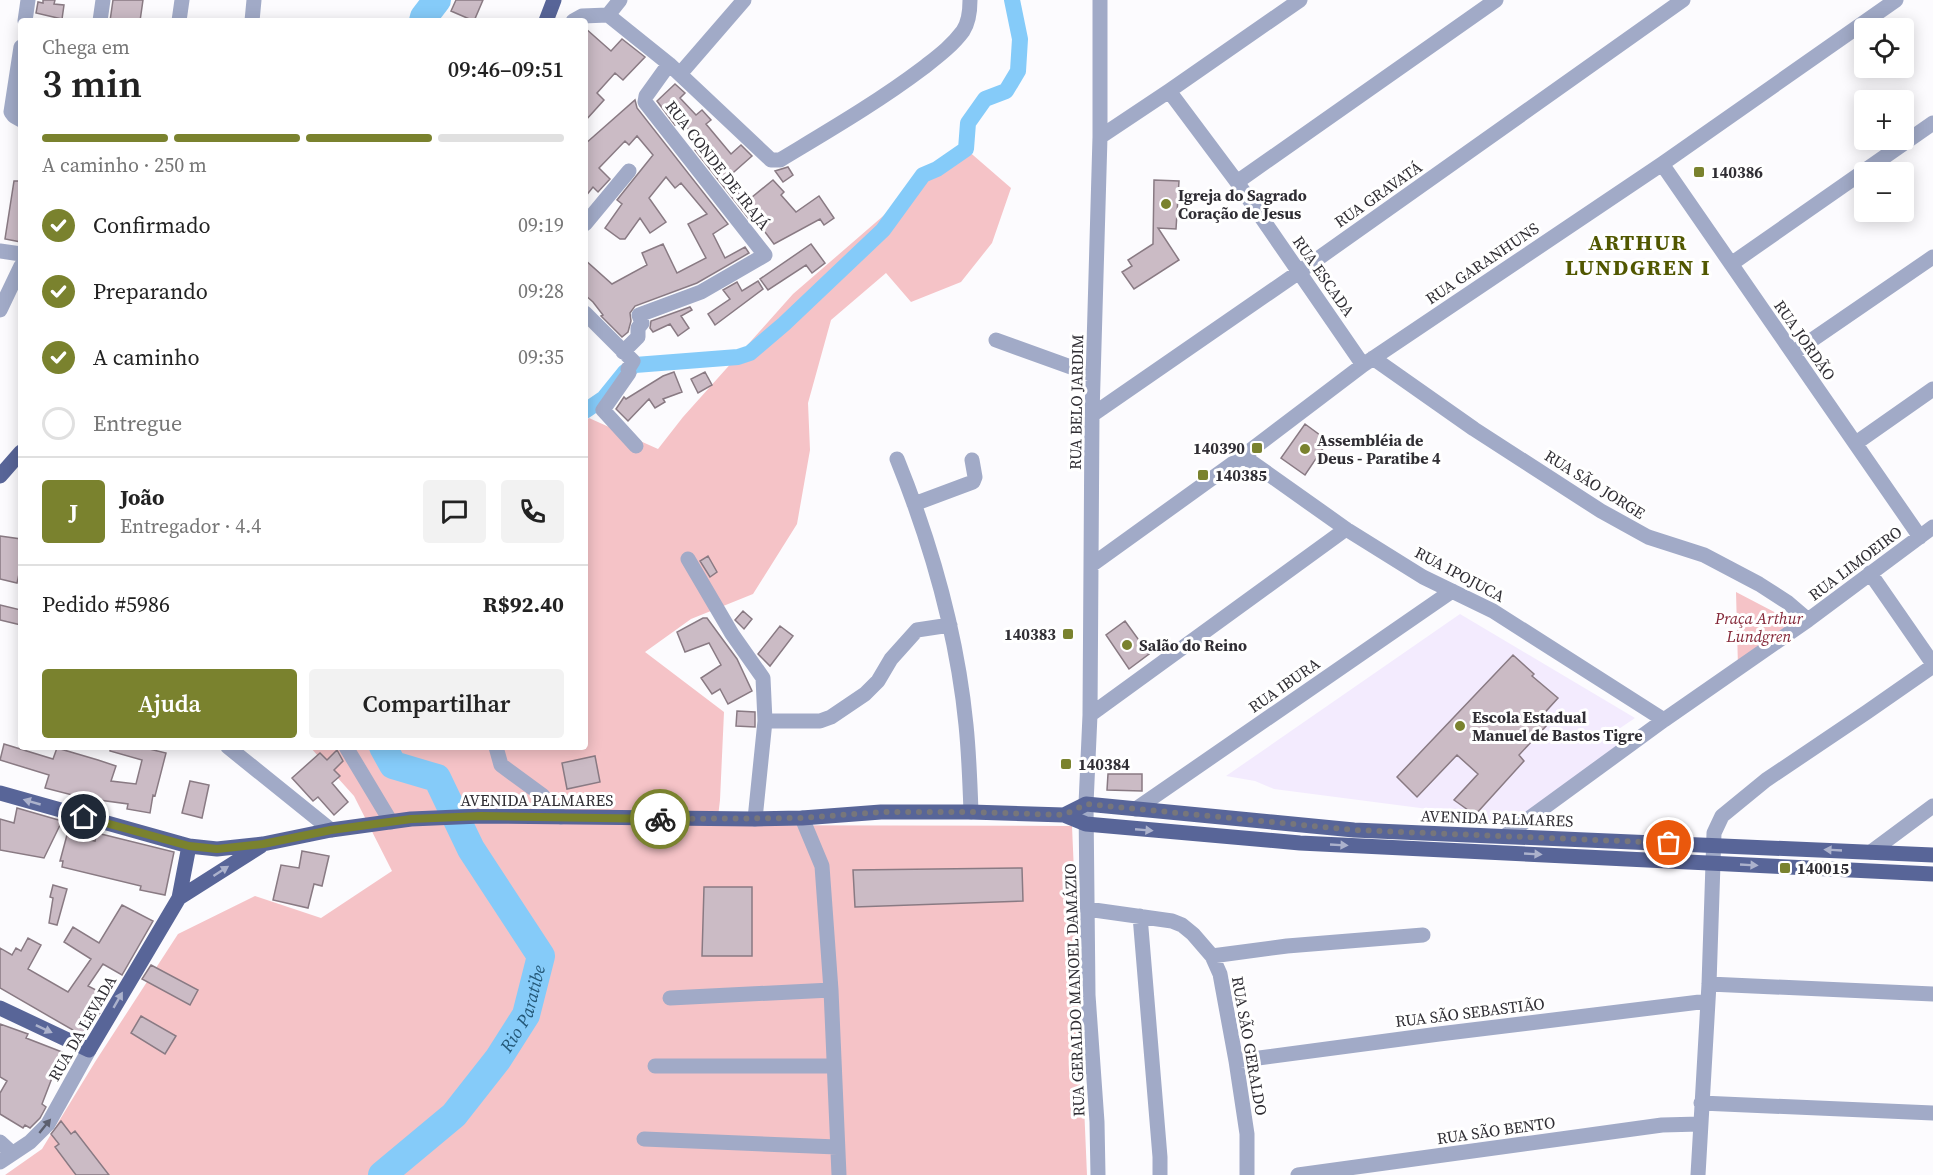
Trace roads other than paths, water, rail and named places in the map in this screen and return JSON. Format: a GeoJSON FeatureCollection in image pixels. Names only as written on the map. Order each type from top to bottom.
{"type":"FeatureCollection","features":[{"type":"Feature","properties":{"kind":"main road"},"geometry":{"type":"LineString","coordinates":[[547,18],[554,0]]}},
{"type":"Feature","properties":{"kind":"main road"},"geometry":{"type":"LineString","coordinates":[[0,476],[18,456]]}},
{"type":"Feature","properties":{"kind":"main road","name":"AVENIDA PALMARES"},"geometry":{"type":"LineString","coordinates":[[0,793],[189,846],[217,849],[263,844],[331,830],[429,818],[755,819],[881,812],[971,812],[1064,815],[1086,825],[1300,843],[1933,874]]}},
{"type":"Feature","properties":{"kind":"main road","name":"AVENIDA PALMARES"},"geometry":{"type":"LineString","coordinates":[[1064,815],[1086,804],[1354,830],[1933,855]]}},
{"type":"Feature","properties":{"kind":"main road","name":"RUA DA LEVADA"},"geometry":{"type":"LineString","coordinates":[[178,898],[263,844]]}},
{"type":"Feature","properties":{"kind":"main road","name":"RUA DA LEVADA"},"geometry":{"type":"LineString","coordinates":[[89,1050],[178,898],[189,846]]}},
{"type":"Feature","properties":{"kind":"main road"},"geometry":{"type":"LineString","coordinates":[[0,1008],[89,1050]]}},
{"type":"Feature","properties":{"kind":"street"},"geometry":{"type":"LineString","coordinates":[[25,18],[28,0]]}},
{"type":"Feature","properties":{"kind":"street"},"geometry":{"type":"LineString","coordinates":[[100,18],[103,0]]}},
{"type":"Feature","properties":{"kind":"street"},"geometry":{"type":"LineString","coordinates":[[179,18],[182,0]]}},
{"type":"Feature","properties":{"kind":"street"},"geometry":{"type":"LineString","coordinates":[[252,18],[254,0]]}},
{"type":"Feature","properties":{"kind":"street"},"geometry":{"type":"LineString","coordinates":[[608,15],[620,0]]}},
{"type":"Feature","properties":{"kind":"street","name":"RUA CONDE DE IRAJÁ"},"geometry":{"type":"LineString","coordinates":[[628,362],[638,337],[638,328],[642,323],[639,315],[700,292],[765,255],[645,102],[646,96],[744,0]]}},
{"type":"Feature","properties":{"kind":"street"},"geometry":{"type":"LineString","coordinates":[[578,18],[608,15],[675,69],[771,160],[780,160],[895,89],[940,55],[964,29],[970,0]]}},
{"type":"Feature","properties":{"kind":"street"},"geometry":{"type":"LineString","coordinates":[[1100,137],[1169,92],[1300,0]]}},
{"type":"Feature","properties":{"kind":"street"},"geometry":{"type":"LineString","coordinates":[[1237,182],[1496,0]]}},
{"type":"Feature","properties":{"kind":"street","name":"RUA GRAVATÁ"},"geometry":{"type":"LineString","coordinates":[[1092,415],[1299,272],[1660,6],[1683,0]]}},
{"type":"Feature","properties":{"kind":"street","name":"RUA GARANHUNS"},"geometry":{"type":"LineString","coordinates":[[1093,564],[1243,456],[1368,361],[1662,164],[1896,0]]}},
{"type":"Feature","properties":{"kind":"street","name":"RUA BELO JARDIM"},"geometry":{"type":"LineString","coordinates":[[1086,804],[1093,564],[1092,415],[1103,2]]}},
{"type":"Feature","properties":{"kind":"street"},"geometry":{"type":"LineString","coordinates":[[18,66],[11,112],[18,118]]}},
{"type":"Feature","properties":{"kind":"street","name":"RUA ESCADA"},"geometry":{"type":"LineString","coordinates":[[1169,92],[1237,182],[1299,272],[1368,361]]}},
{"type":"Feature","properties":{"kind":"street"},"geometry":{"type":"LineString","coordinates":[[1731,264],[1933,123]]}},
{"type":"Feature","properties":{"kind":"street","name":"RUA JORDÃO"},"geometry":{"type":"LineString","coordinates":[[1662,164],[1920,537]]}},
{"type":"Feature","properties":{"kind":"street"},"geometry":{"type":"LineString","coordinates":[[588,220],[629,171]]}},
{"type":"Feature","properties":{"kind":"street"},"geometry":{"type":"LineString","coordinates":[[0,251],[18,254]]}},
{"type":"Feature","properties":{"kind":"street"},"geometry":{"type":"LineString","coordinates":[[1793,354],[1933,257]]}},
{"type":"Feature","properties":{"kind":"street"},"geometry":{"type":"LineString","coordinates":[[0,310],[18,272]]}},
{"type":"Feature","properties":{"kind":"street"},"geometry":{"type":"LineString","coordinates":[[588,316],[628,362],[603,410],[636,446]]}},
{"type":"Feature","properties":{"kind":"street"},"geometry":{"type":"LineString","coordinates":[[996,340],[1093,375]]}},
{"type":"Feature","properties":{"kind":"street","name":"RUA SÃO JORGE"},"geometry":{"type":"LineString","coordinates":[[1368,361],[1601,511],[1648,537],[1704,555],[1748,578],[1787,602],[1808,620]]}},
{"type":"Feature","properties":{"kind":"street"},"geometry":{"type":"LineString","coordinates":[[1856,443],[1933,389]]}},
{"type":"Feature","properties":{"kind":"street","name":"RUA IPOJUCA"},"geometry":{"type":"LineString","coordinates":[[1243,456],[1346,529],[1423,577],[1493,611],[1664,720]]}},
{"type":"Feature","properties":{"kind":"street"},"geometry":{"type":"LineString","coordinates":[[897,459],[935,567],[950,625],[966,725],[971,812]]}},
{"type":"Feature","properties":{"kind":"street"},"geometry":{"type":"LineString","coordinates":[[914,504],[973,482],[975,477],[972,460]]}},
{"type":"Feature","properties":{"kind":"street","name":"RUA LIMOEIRO"},"geometry":{"type":"LineString","coordinates":[[1505,836],[1664,720],[1808,620],[1933,527]]}},
{"type":"Feature","properties":{"kind":"street"},"geometry":{"type":"LineString","coordinates":[[1090,714],[1346,529]]}},
{"type":"Feature","properties":{"kind":"street"},"geometry":{"type":"LineString","coordinates":[[688,559],[732,634],[763,678],[765,721],[755,819]]}},
{"type":"Feature","properties":{"kind":"street"},"geometry":{"type":"LineString","coordinates":[[1698,1175],[1716,828],[1729,808],[1766,780],[1933,665],[1870,573]]}},
{"type":"Feature","properties":{"kind":"street","name":"RUA IBURA"},"geometry":{"type":"LineString","coordinates":[[1136,809],[1452,591]]}},
{"type":"Feature","properties":{"kind":"street"},"geometry":{"type":"LineString","coordinates":[[765,721],[820,721],[831,717],[865,694],[878,681],[885,666],[911,634],[922,628],[950,625]]}},
{"type":"Feature","properties":{"kind":"street"},"geometry":{"type":"LineString","coordinates":[[232,750],[331,830]]}},
{"type":"Feature","properties":{"kind":"street"},"geometry":{"type":"LineString","coordinates":[[348,750],[391,822]]}},
{"type":"Feature","properties":{"kind":"street"},"geometry":{"type":"LineString","coordinates":[[497,750],[501,765],[542,795],[561,817]]}},
{"type":"Feature","properties":{"kind":"street","name":"RUA GERALDO MANOEL DAMÁZIO"},"geometry":{"type":"LineString","coordinates":[[1086,804],[1088,995],[1097,1122],[1098,1175]]}},
{"type":"Feature","properties":{"kind":"street"},"geometry":{"type":"LineString","coordinates":[[1871,852],[1933,806]]}},
{"type":"Feature","properties":{"kind":"street"},"geometry":{"type":"LineString","coordinates":[[802,818],[822,866],[831,990],[839,1175]]}},
{"type":"Feature","properties":{"kind":"street","name":"RUA SÃO GERALDO"},"geometry":{"type":"LineString","coordinates":[[1087,909],[1172,921],[1182,925],[1212,956],[1221,974],[1236,1061],[1246,1134],[1247,1175]]}},
{"type":"Feature","properties":{"kind":"street"},"geometry":{"type":"LineString","coordinates":[[1140,916],[1160,1175]]}},
{"type":"Feature","properties":{"kind":"street"},"geometry":{"type":"LineString","coordinates":[[1212,956],[1287,946],[1423,935]]}},
{"type":"Feature","properties":{"kind":"street"},"geometry":{"type":"LineString","coordinates":[[1709,984],[1933,994]]}},
{"type":"Feature","properties":{"kind":"street"},"geometry":{"type":"LineString","coordinates":[[670,998],[831,990]]}},
{"type":"Feature","properties":{"kind":"street","name":"RUA SÃO SEBASTIÃO"},"geometry":{"type":"LineString","coordinates":[[1236,1061],[1708,1001]]}},
{"type":"Feature","properties":{"kind":"street","name":"RUA DA LEVADA"},"geometry":{"type":"LineString","coordinates":[[6,1158],[30,1142],[48,1124],[89,1050]]}},
{"type":"Feature","properties":{"kind":"street"},"geometry":{"type":"LineString","coordinates":[[654,1065],[834,1066]]}},
{"type":"Feature","properties":{"kind":"street"},"geometry":{"type":"LineString","coordinates":[[1701,1103],[1933,1113]]}},
{"type":"Feature","properties":{"kind":"street","name":"RUA SÃO BENTO"},"geometry":{"type":"LineString","coordinates":[[1298,1175],[1662,1125],[1700,1124]]}},
{"type":"Feature","properties":{"kind":"street"},"geometry":{"type":"LineString","coordinates":[[644,1139],[837,1147]]}},
{"type":"Feature","properties":{"kind":"street"},"geometry":{"type":"LineString","coordinates":[[0,1142],[6,1158]]}},
{"type":"Feature","properties":{"kind":"waterway","name":"Rio Paratibe"},"geometry":{"type":"LineString","coordinates":[[424,18],[437,0]]}},
{"type":"Feature","properties":{"kind":"waterway"},"geometry":{"type":"LineString","coordinates":[[588,409],[604,398],[625,372],[635,365],[738,357],[750,353],[883,230],[923,175],[937,169],[966,149],[968,123],[985,99],[1006,91],[1018,71],[1020,39],[1012,0]]}},
{"type":"Feature","properties":{"kind":"waterway","name":"Rio Paratibe"},"geometry":{"type":"LineString","coordinates":[[382,1175],[454,1115],[498,1059],[526,1015],[541,956],[471,849],[437,778],[393,765],[385,750]]}},
{"type":"Feature","properties":{"kind":"place","name":"140386"},"geometry":{"type":"Point","coordinates":[1699,172]}},
{"type":"Feature","properties":{"kind":"place","name":"Igreja do Sagrado Coração de Jesus"},"geometry":{"type":"Point","coordinates":[1166,204]}},
{"type":"Feature","properties":{"kind":"place","name":"140390"},"geometry":{"type":"Point","coordinates":[1257,448]}},
{"type":"Feature","properties":{"kind":"place","name":"Assembléia de Deus - Paratibe 4"},"geometry":{"type":"Point","coordinates":[1305,449]}},
{"type":"Feature","properties":{"kind":"place","name":"140385"},"geometry":{"type":"Point","coordinates":[1203,475]}},
{"type":"Feature","properties":{"kind":"place","name":"140383"},"geometry":{"type":"Point","coordinates":[1068,634]}},
{"type":"Feature","properties":{"kind":"place","name":"Salão do Reino"},"geometry":{"type":"Point","coordinates":[1127,645]}},
{"type":"Feature","properties":{"kind":"place","name":"Escola Estadual Manuel de Bastos Tigre"},"geometry":{"type":"Point","coordinates":[1460,726]}},
{"type":"Feature","properties":{"kind":"place","name":"140384"},"geometry":{"type":"Point","coordinates":[1066,764]}},
{"type":"Feature","properties":{"kind":"place","name":"140015"},"geometry":{"type":"Point","coordinates":[1785,868]}},
{"type":"Feature","properties":{"kind":"district","name":"ARTHUR LUNDGREN I"},"geometry":{"type":"Point","coordinates":[1638,254]}},
{"type":"Feature","properties":{"kind":"park label","name":"Praça Arthur Lundgren"},"geometry":{"type":"Point","coordinates":[1759,627]}}]}
